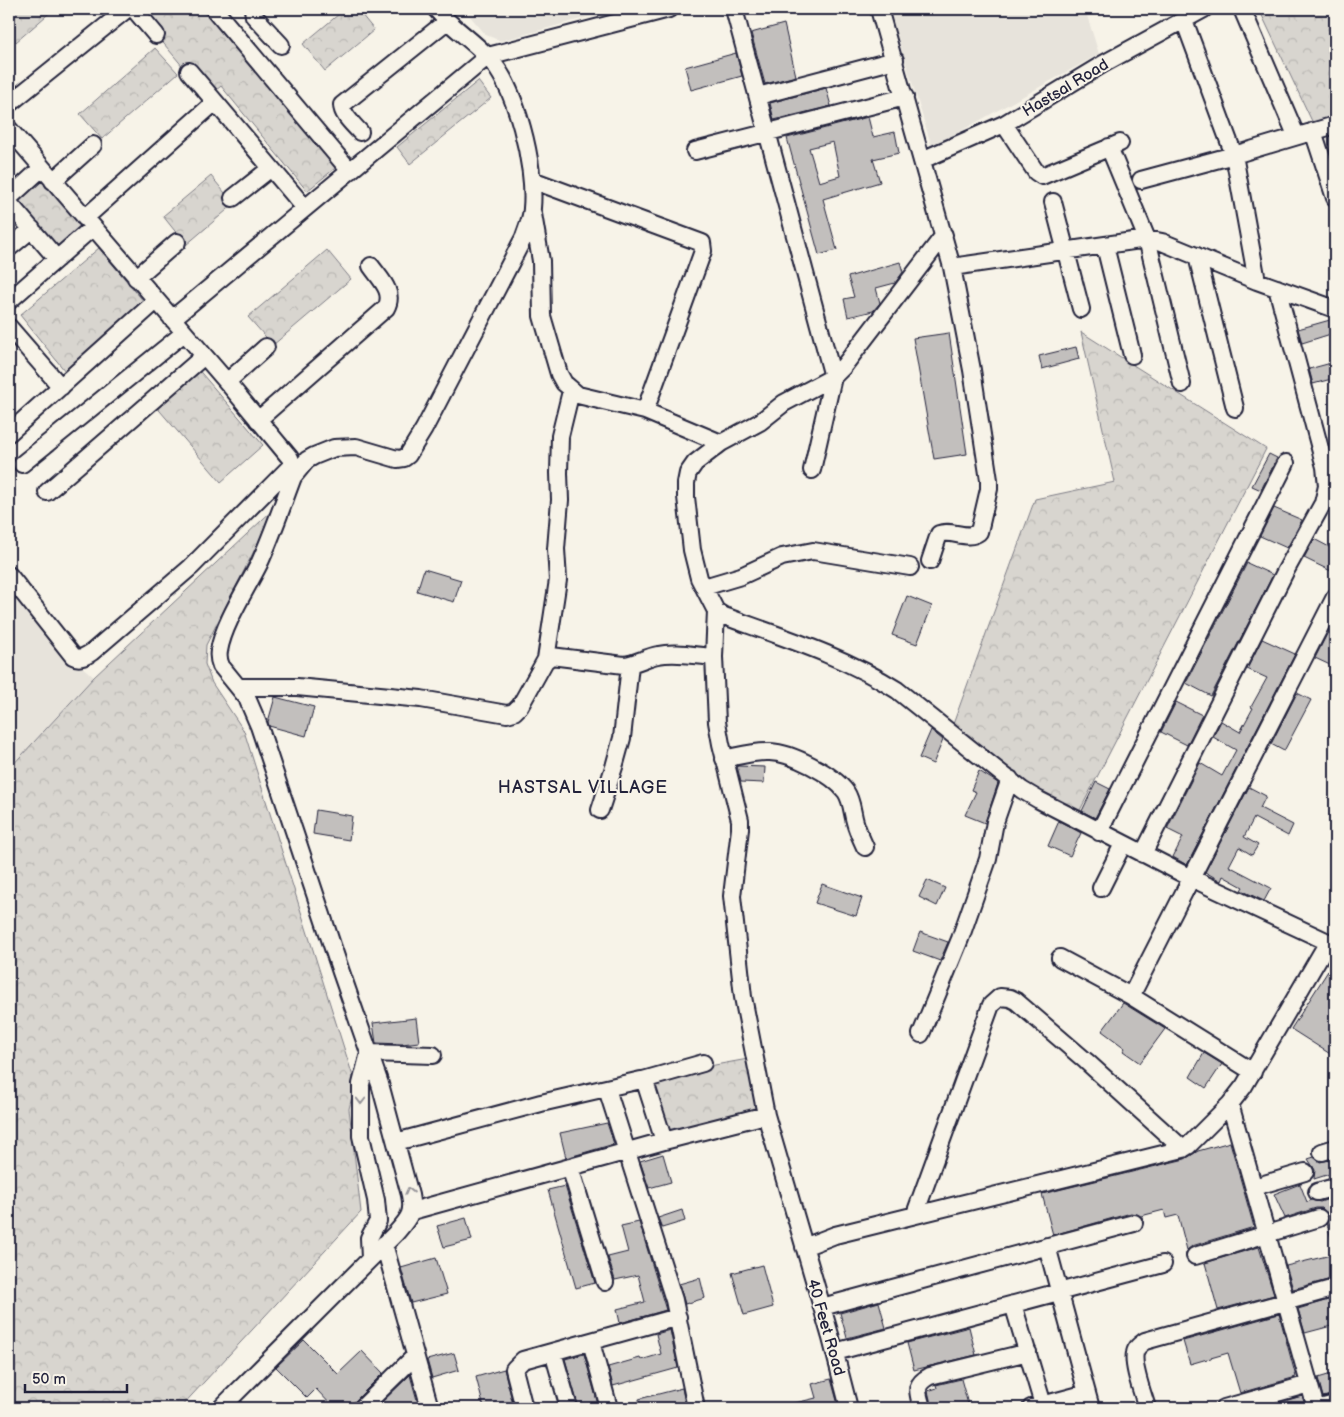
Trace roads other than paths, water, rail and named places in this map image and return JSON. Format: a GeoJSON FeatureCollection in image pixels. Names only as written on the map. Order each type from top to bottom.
{"type":"FeatureCollection","features":[{"type":"Feature","properties":{"kind":"street"},"geometry":{"type":"LineString","coordinates":[[9,104],[127,9]]}},
{"type":"Feature","properties":{"kind":"street"},"geometry":{"type":"LineString","coordinates":[[134,9],[156,35]]}},
{"type":"Feature","properties":{"kind":"street"},"geometry":{"type":"LineString","coordinates":[[214,9],[350,171]]}},
{"type":"Feature","properties":{"kind":"street"},"geometry":{"type":"LineString","coordinates":[[253,9],[254,16],[281,44]]}},
{"type":"Feature","properties":{"kind":"street"},"geometry":{"type":"LineString","coordinates":[[172,320],[488,56],[669,9]]}},
{"type":"Feature","properties":{"kind":"street"},"geometry":{"type":"LineString","coordinates":[[734,9],[832,377],[812,470]]}},
{"type":"Feature","properties":{"kind":"street"},"geometry":{"type":"LineString","coordinates":[[879,9],[895,60],[952,268],[972,370],[989,480],[989,489],[979,532],[973,535],[944,532],[939,534],[930,561]]}},
{"type":"Feature","properties":{"kind":"street","name":"Hastsal Road"},"geometry":{"type":"LineString","coordinates":[[922,160],[1004,124],[1103,64],[1204,9]]}},
{"type":"Feature","properties":{"kind":"street"},"geometry":{"type":"LineString","coordinates":[[1242,9],[1296,135]]}},
{"type":"Feature","properties":{"kind":"street"},"geometry":{"type":"LineString","coordinates":[[360,132],[341,109],[342,105],[442,15],[488,56],[503,76],[522,125],[532,180],[532,209],[541,261],[542,316],[559,374],[564,384],[571,391],[578,394],[645,411],[721,443]]}},
{"type":"Feature","properties":{"kind":"street"},"geometry":{"type":"LineString","coordinates":[[1184,20],[1234,155],[1257,281]]}},
{"type":"Feature","properties":{"kind":"street"},"geometry":{"type":"LineString","coordinates":[[758,96],[895,60]]}},
{"type":"Feature","properties":{"kind":"street"},"geometry":{"type":"LineString","coordinates":[[189,71],[305,208]]}},
{"type":"Feature","properties":{"kind":"street"},"geometry":{"type":"LineString","coordinates":[[695,151],[905,97]]}},
{"type":"Feature","properties":{"kind":"street"},"geometry":{"type":"LineString","coordinates":[[9,301],[57,259],[89,223],[215,102]]}},
{"type":"Feature","properties":{"kind":"street"},"geometry":{"type":"LineString","coordinates":[[1004,124],[1036,172],[1042,176],[1115,145],[1147,239],[1182,384]]}},
{"type":"Feature","properties":{"kind":"street"},"geometry":{"type":"LineString","coordinates":[[1141,180],[1335,125]]}},
{"type":"Feature","properties":{"kind":"street"},"geometry":{"type":"LineString","coordinates":[[1313,131],[1335,198]]}},
{"type":"Feature","properties":{"kind":"street"},"geometry":{"type":"LineString","coordinates":[[12,140],[42,168],[227,382],[258,420],[293,471]]}},
{"type":"Feature","properties":{"kind":"street"},"geometry":{"type":"LineString","coordinates":[[53,181],[93,145]]}},
{"type":"Feature","properties":{"kind":"street"},"geometry":{"type":"LineString","coordinates":[[9,198],[42,168]]}},
{"type":"Feature","properties":{"kind":"street"},"geometry":{"type":"LineString","coordinates":[[233,198],[271,168]]}},
{"type":"Feature","properties":{"kind":"street"},"geometry":{"type":"LineString","coordinates":[[532,180],[702,243],[703,251],[645,411]]}},
{"type":"Feature","properties":{"kind":"street"},"geometry":{"type":"LineString","coordinates":[[1053,202],[1081,309]]}},
{"type":"Feature","properties":{"kind":"street"},"geometry":{"type":"LineString","coordinates":[[9,203],[57,259]]}},
{"type":"Feature","properties":{"kind":"street"},"geometry":{"type":"LineString","coordinates":[[9,575],[73,656],[83,657],[92,652],[191,567],[307,460],[334,448],[356,447],[397,459],[404,458],[408,455],[429,420],[494,296],[524,237],[532,209]]}},
{"type":"Feature","properties":{"kind":"street"},"geometry":{"type":"LineString","coordinates":[[9,248],[32,229]]}},
{"type":"Feature","properties":{"kind":"street"},"geometry":{"type":"LineString","coordinates":[[804,1246],[835,1235],[915,1214],[1182,1149],[1195,1140],[1230,1104],[1253,1072],[1332,942],[1191,878],[1039,800],[879,678],[724,616],[716,611],[697,571],[692,550],[686,483],[688,473],[695,463],[721,443],[760,422],[784,404],[832,377],[843,367],[944,235]]}},
{"type":"Feature","properties":{"kind":"street"},"geometry":{"type":"LineString","coordinates":[[952,268],[1147,239],[1162,242],[1257,281],[1335,310]]}},
{"type":"Feature","properties":{"kind":"street"},"geometry":{"type":"LineString","coordinates":[[136,278],[177,242]]}},
{"type":"Feature","properties":{"kind":"street"},"geometry":{"type":"LineString","coordinates":[[1105,246],[1132,355]]}},
{"type":"Feature","properties":{"kind":"street"},"geometry":{"type":"LineString","coordinates":[[1197,256],[1235,408]]}},
{"type":"Feature","properties":{"kind":"street"},"geometry":{"type":"LineString","coordinates":[[258,420],[386,308],[390,295],[371,266]]}},
{"type":"Feature","properties":{"kind":"street"},"geometry":{"type":"LineString","coordinates":[[1143,854],[1280,581],[1323,503],[1327,486],[1325,467],[1277,288]]}},
{"type":"Feature","properties":{"kind":"street"},"geometry":{"type":"LineString","coordinates":[[9,432],[61,388],[156,300]]}},
{"type":"Feature","properties":{"kind":"street"},"geometry":{"type":"LineString","coordinates":[[9,327],[61,388]]}},
{"type":"Feature","properties":{"kind":"street"},"geometry":{"type":"LineString","coordinates":[[22,464],[184,333]]}},
{"type":"Feature","properties":{"kind":"street"},"geometry":{"type":"LineString","coordinates":[[227,382],[266,347]]}},
{"type":"Feature","properties":{"kind":"street"},"geometry":{"type":"LineString","coordinates":[[47,492],[204,356]]}},
{"type":"Feature","properties":{"kind":"street"},"geometry":{"type":"LineString","coordinates":[[239,687],[297,687],[421,698],[507,714],[514,712],[520,706],[546,659],[558,580],[556,549],[560,500],[560,436],[571,391]]}},
{"type":"Feature","properties":{"kind":"street"},"geometry":{"type":"LineString","coordinates":[[1099,832],[1286,463]]}},
{"type":"Feature","properties":{"kind":"street"},"geometry":{"type":"LineString","coordinates":[[222,1408],[404,1224],[412,1212],[410,1195],[380,1084],[259,726],[247,698],[221,666],[218,653],[231,618],[260,562],[293,471]]}},
{"type":"Feature","properties":{"kind":"street"},"geometry":{"type":"LineString","coordinates":[[704,587],[741,576],[782,556],[812,551],[910,567]]}},
{"type":"Feature","properties":{"kind":"street"},"geometry":{"type":"LineString","coordinates":[[1131,996],[1335,597]]}},
{"type":"Feature","properties":{"kind":"street","name":"40 Feet Road"},"geometry":{"type":"LineString","coordinates":[[716,611],[714,657],[716,708],[724,759],[738,810],[740,829],[732,896],[743,997],[766,1115],[835,1352],[849,1408]]}},
{"type":"Feature","properties":{"kind":"street"},"geometry":{"type":"LineString","coordinates":[[546,659],[554,656],[616,665],[630,665],[650,657],[668,654],[714,657]]}},
{"type":"Feature","properties":{"kind":"street"},"geometry":{"type":"LineString","coordinates":[[600,810],[622,738],[630,665]]}},
{"type":"Feature","properties":{"kind":"street"},"geometry":{"type":"LineString","coordinates":[[724,759],[752,753],[781,753],[830,776],[847,794],[865,847]]}},
{"type":"Feature","properties":{"kind":"street"},"geometry":{"type":"LineString","coordinates":[[921,1034],[960,939],[988,859],[995,822],[1010,779]]}},
{"type":"Feature","properties":{"kind":"street"},"geometry":{"type":"LineString","coordinates":[[1101,888],[1123,844]]}},
{"type":"Feature","properties":{"kind":"street"},"geometry":{"type":"LineString","coordinates":[[1060,958],[1131,996],[1253,1072]]}},
{"type":"Feature","properties":{"kind":"street"},"geometry":{"type":"LineString","coordinates":[[915,1214],[992,1005],[1000,997],[1016,1001],[1086,1061],[1182,1149]]}},
{"type":"Feature","properties":{"kind":"street"},"geometry":{"type":"LineString","coordinates":[[369,1053],[433,1055]]}},
{"type":"Feature","properties":{"kind":"street"},"geometry":{"type":"LineString","coordinates":[[369,1053],[360,1084],[361,1136],[376,1200],[378,1221],[369,1238],[370,1258]]}},
{"type":"Feature","properties":{"kind":"street"},"geometry":{"type":"LineString","coordinates":[[396,1142],[541,1103],[643,1080],[704,1062]]}},
{"type":"Feature","properties":{"kind":"street"},"geometry":{"type":"LineString","coordinates":[[643,1080],[646,1082],[664,1141]]}},
{"type":"Feature","properties":{"kind":"street"},"geometry":{"type":"LineString","coordinates":[[607,1089],[674,1300],[696,1408]]}},
{"type":"Feature","properties":{"kind":"street"},"geometry":{"type":"LineString","coordinates":[[1230,1104],[1309,1384],[1318,1408],[1335,1404]]}},
{"type":"Feature","properties":{"kind":"street"},"geometry":{"type":"LineString","coordinates":[[412,1212],[664,1141],[766,1115]]}},
{"type":"Feature","properties":{"kind":"street"},"geometry":{"type":"LineString","coordinates":[[570,1168],[605,1282]]}},
{"type":"Feature","properties":{"kind":"street"},"geometry":{"type":"LineString","coordinates":[[1254,1187],[1306,1172]]}},
{"type":"Feature","properties":{"kind":"street"},"geometry":{"type":"LineString","coordinates":[[1317,1192],[1335,1187]]}},
{"type":"Feature","properties":{"kind":"street"},"geometry":{"type":"LineString","coordinates":[[1195,1256],[1319,1218]]}},
{"type":"Feature","properties":{"kind":"street"},"geometry":{"type":"LineString","coordinates":[[822,1307],[1134,1223]]}},
{"type":"Feature","properties":{"kind":"street"},"geometry":{"type":"LineString","coordinates":[[384,1244],[430,1408]]}},
{"type":"Feature","properties":{"kind":"street"},"geometry":{"type":"LineString","coordinates":[[1013,1304],[1028,1352],[1039,1407],[1089,1401],[1047,1246]]}},
{"type":"Feature","properties":{"kind":"street"},"geometry":{"type":"LineString","coordinates":[[835,1352],[1163,1264]]}},
{"type":"Feature","properties":{"kind":"street"},"geometry":{"type":"LineString","coordinates":[[1147,1408],[1135,1364],[1134,1353],[1137,1347],[1145,1341],[1335,1288]]}},
{"type":"Feature","properties":{"kind":"street"},"geometry":{"type":"LineString","coordinates":[[524,1408],[515,1373],[516,1366],[523,1360],[678,1317]]}},
{"type":"Feature","properties":{"kind":"street"},"geometry":{"type":"LineString","coordinates":[[591,1342],[608,1408]]}},
{"type":"Feature","properties":{"kind":"street"},"geometry":{"type":"LineString","coordinates":[[553,1352],[569,1408]]}},
{"type":"Feature","properties":{"kind":"street"},"geometry":{"type":"LineString","coordinates":[[922,1408],[918,1391],[919,1385],[930,1376],[1028,1352]]}},
{"type":"Feature","properties":{"kind":"street"},"geometry":{"type":"LineString","coordinates":[[362,1408],[415,1356]]}},
{"type":"Feature","properties":{"kind":"street"},"geometry":{"type":"LineString","coordinates":[[1224,1408],[1309,1384]]}},
{"type":"Feature","properties":{"kind":"district","name":"HASTSAL VILLAGE"},"geometry":{"type":"Point","coordinates":[583,787]}}]}
